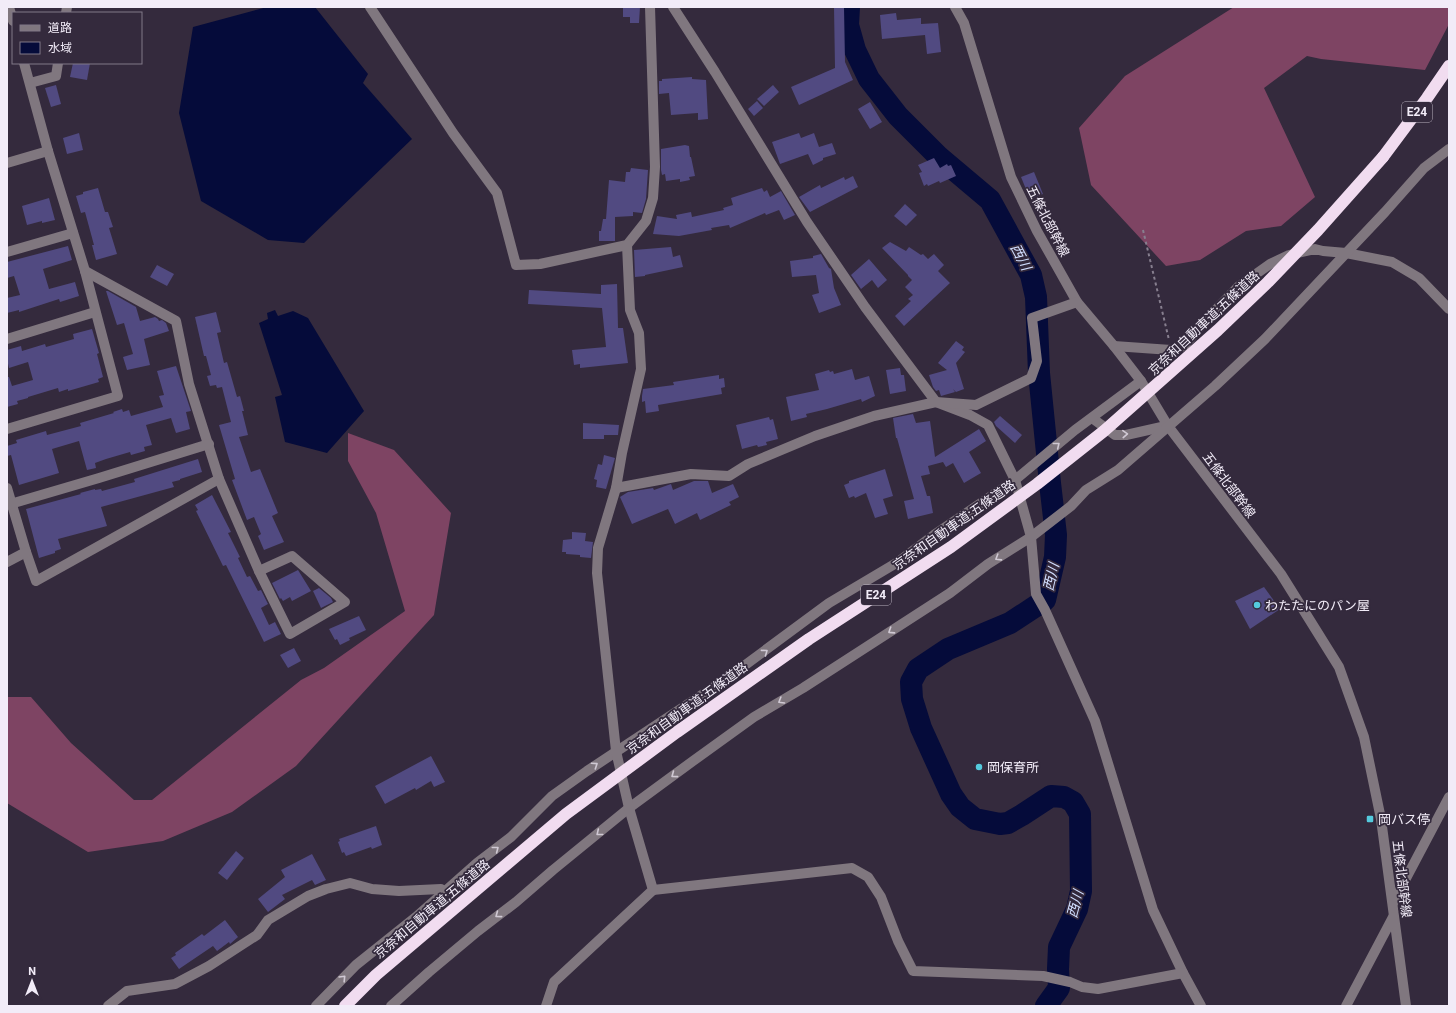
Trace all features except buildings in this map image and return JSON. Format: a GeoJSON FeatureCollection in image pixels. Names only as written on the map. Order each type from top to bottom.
{"type":"FeatureCollection","features":[{"type":"Feature","properties":{"kind":"highway","name":"京奈和自動車道;五條道路"},"geometry":{"type":"LineString","coordinates":[[344,1006],[376,975],[566,814],[677,732],[809,639],[951,547],[1037,484],[1104,431],[1213,335],[1268,282],[1318,230],[1383,157],[1449,66]]}},
{"type":"Feature","properties":{"kind":"street"},"geometry":{"type":"LineString","coordinates":[[9,7],[12,18]]}},
{"type":"Feature","properties":{"kind":"street"},"geometry":{"type":"LineString","coordinates":[[370,7],[453,133],[498,193],[516,265],[540,264],[627,245],[646,221],[653,198],[655,167],[650,7]]}},
{"type":"Feature","properties":{"kind":"street"},"geometry":{"type":"LineString","coordinates":[[672,7],[715,72],[807,222],[865,307],[936,402],[970,415],[988,425],[1015,480],[1031,537],[1036,594],[1045,610],[1096,721],[1153,910],[1183,973],[1201,1006]]}},
{"type":"Feature","properties":{"kind":"street","name":"五條北部幹線"},"geometry":{"type":"LineString","coordinates":[[955,7],[964,23],[1011,177],[1037,231],[1076,302],[1114,346],[1141,381],[1168,426],[1281,574],[1339,667],[1364,737],[1381,819],[1406,1006]]}},
{"type":"Feature","properties":{"kind":"street"},"geometry":{"type":"LineString","coordinates":[[7,429],[118,396],[85,271],[48,151],[24,64]]}},
{"type":"Feature","properties":{"kind":"street"},"geometry":{"type":"LineString","coordinates":[[30,83],[56,76],[58,64]]}},
{"type":"Feature","properties":{"kind":"street"},"geometry":{"type":"LineString","coordinates":[[391,1006],[478,931],[516,902],[629,808],[754,717],[803,688],[943,597],[988,564],[1031,537],[1071,506],[1086,490],[1118,470],[1215,386],[1265,339],[1424,168],[1449,149]]}},
{"type":"Feature","properties":{"kind":"street"},"geometry":{"type":"LineString","coordinates":[[7,163],[48,151]]}},
{"type":"Feature","properties":{"kind":"street"},"geometry":{"type":"LineString","coordinates":[[7,252],[73,233]]}},
{"type":"Feature","properties":{"kind":"street"},"geometry":{"type":"LineString","coordinates":[[627,245],[630,310],[639,333],[641,369],[616,488],[598,548],[597,573],[616,751],[629,808],[653,890]]}},
{"type":"Feature","properties":{"kind":"street"},"geometry":{"type":"LineString","coordinates":[[1114,346],[1171,350],[1184,346],[1204,322],[1239,286],[1270,264],[1289,255],[1315,248],[1323,251],[1346,253],[1392,262],[1419,278],[1449,309]]}},
{"type":"Feature","properties":{"kind":"street"},"geometry":{"type":"LineString","coordinates":[[85,271],[176,321],[189,384],[219,479],[259,571],[290,634],[345,602],[292,556],[259,571]]}},
{"type":"Feature","properties":{"kind":"street"},"geometry":{"type":"LineString","coordinates":[[616,488],[691,474],[728,476],[748,464],[815,436],[874,416],[936,402],[976,405],[1031,378],[1037,361],[1032,318],[1076,302]]}},
{"type":"Feature","properties":{"kind":"street"},"geometry":{"type":"LineString","coordinates":[[7,339],[95,312]]}},
{"type":"Feature","properties":{"kind":"street"},"geometry":{"type":"LineString","coordinates":[[316,1006],[356,965],[511,837],[552,796],[616,751],[729,677],[829,603],[898,562],[934,535],[1015,480],[1075,430],[1141,381]]}},
{"type":"Feature","properties":{"kind":"street"},"geometry":{"type":"LineString","coordinates":[[1092,418],[1116,435],[1126,435],[1168,426]]}},
{"type":"Feature","properties":{"kind":"street"},"geometry":{"type":"LineString","coordinates":[[9,504],[209,444]]}},
{"type":"Feature","properties":{"kind":"street"},"geometry":{"type":"LineString","coordinates":[[7,488],[9,504],[36,581],[219,479]]}},
{"type":"Feature","properties":{"kind":"street"},"geometry":{"type":"LineString","coordinates":[[7,562],[26,552]]}},
{"type":"Feature","properties":{"kind":"street"},"geometry":{"type":"LineString","coordinates":[[1393,903],[1449,797]]}},
{"type":"Feature","properties":{"kind":"street"},"geometry":{"type":"LineString","coordinates":[[546,1006],[554,982],[653,890],[852,868],[868,877],[881,897],[898,941],[913,971],[1042,976],[1098,989],[1183,973]]}},
{"type":"Feature","properties":{"kind":"street"},"geometry":{"type":"LineString","coordinates":[[108,1006],[127,991],[175,984],[209,966],[257,934],[268,920],[308,896],[326,889],[350,883],[372,889],[399,891],[441,889],[445,892]]}},
{"type":"Feature","properties":{"kind":"street"},"geometry":{"type":"LineString","coordinates":[[1346,1006],[1393,917]]}},
{"type":"Feature","properties":{"kind":"path"},"geometry":{"type":"LineString","coordinates":[[1143,230],[1171,350]]}},
{"type":"Feature","properties":{"kind":"shaded area"},"geometry":{"type":"Polygon","coordinates":[[[1234,7],[1449,7],[1449,24],[1425,70],[1321,59],[1307,56],[1264,88],[1315,197],[1281,226],[1246,231],[1200,260],[1166,266],[1091,185],[1079,128],[1125,76],[1234,7]]]}},
{"type":"Feature","properties":{"kind":"shaded area"},"geometry":{"type":"Polygon","coordinates":[[[348,433],[394,450],[451,513],[434,615],[296,766],[232,812],[163,841],[88,852],[7,803],[7,697],[31,697],[71,743],[134,800],[152,800],[301,680],[324,668],[405,611],[376,513],[348,461],[348,433]]]}},
{"type":"Feature","properties":{"kind":"water"},"geometry":{"type":"Polygon","coordinates":[[[267,7],[315,7],[368,74],[363,83],[412,139],[304,243],[268,240],[201,201],[179,113],[193,27],[267,7]]]}},
{"type":"Feature","properties":{"kind":"water"},"geometry":{"type":"Polygon","coordinates":[[[275,310],[278,316],[293,311],[308,318],[364,411],[327,453],[285,442],[275,397],[282,395],[259,323],[268,319],[267,313],[275,310]]]}},
{"type":"Feature","properties":{"kind":"waterway","name":"西川"},"geometry":{"type":"LineString","coordinates":[[849,7],[848,25],[855,50],[869,79],[898,116],[939,157],[990,200],[1031,275],[1036,297],[1039,373],[1056,535],[1055,557],[1045,600],[1010,623],[948,649],[918,669],[911,682],[912,699],[921,728],[951,794],[960,807],[975,819],[1000,824],[1008,823],[1051,796],[1064,797],[1073,802],[1080,814],[1081,891],[1077,909],[1059,947],[1059,988],[1046,1006]]}},
{"type":"Feature","properties":{"kind":"place","name":"わたたにのパン屋"},"geometry":{"type":"Point","coordinates":[1257,605]}},
{"type":"Feature","properties":{"kind":"place","name":"岡保育所"},"geometry":{"type":"Point","coordinates":[979,767]}},
{"type":"Feature","properties":{"kind":"place","name":"岡バス停"},"geometry":{"type":"Point","coordinates":[1370,819]}}]}
